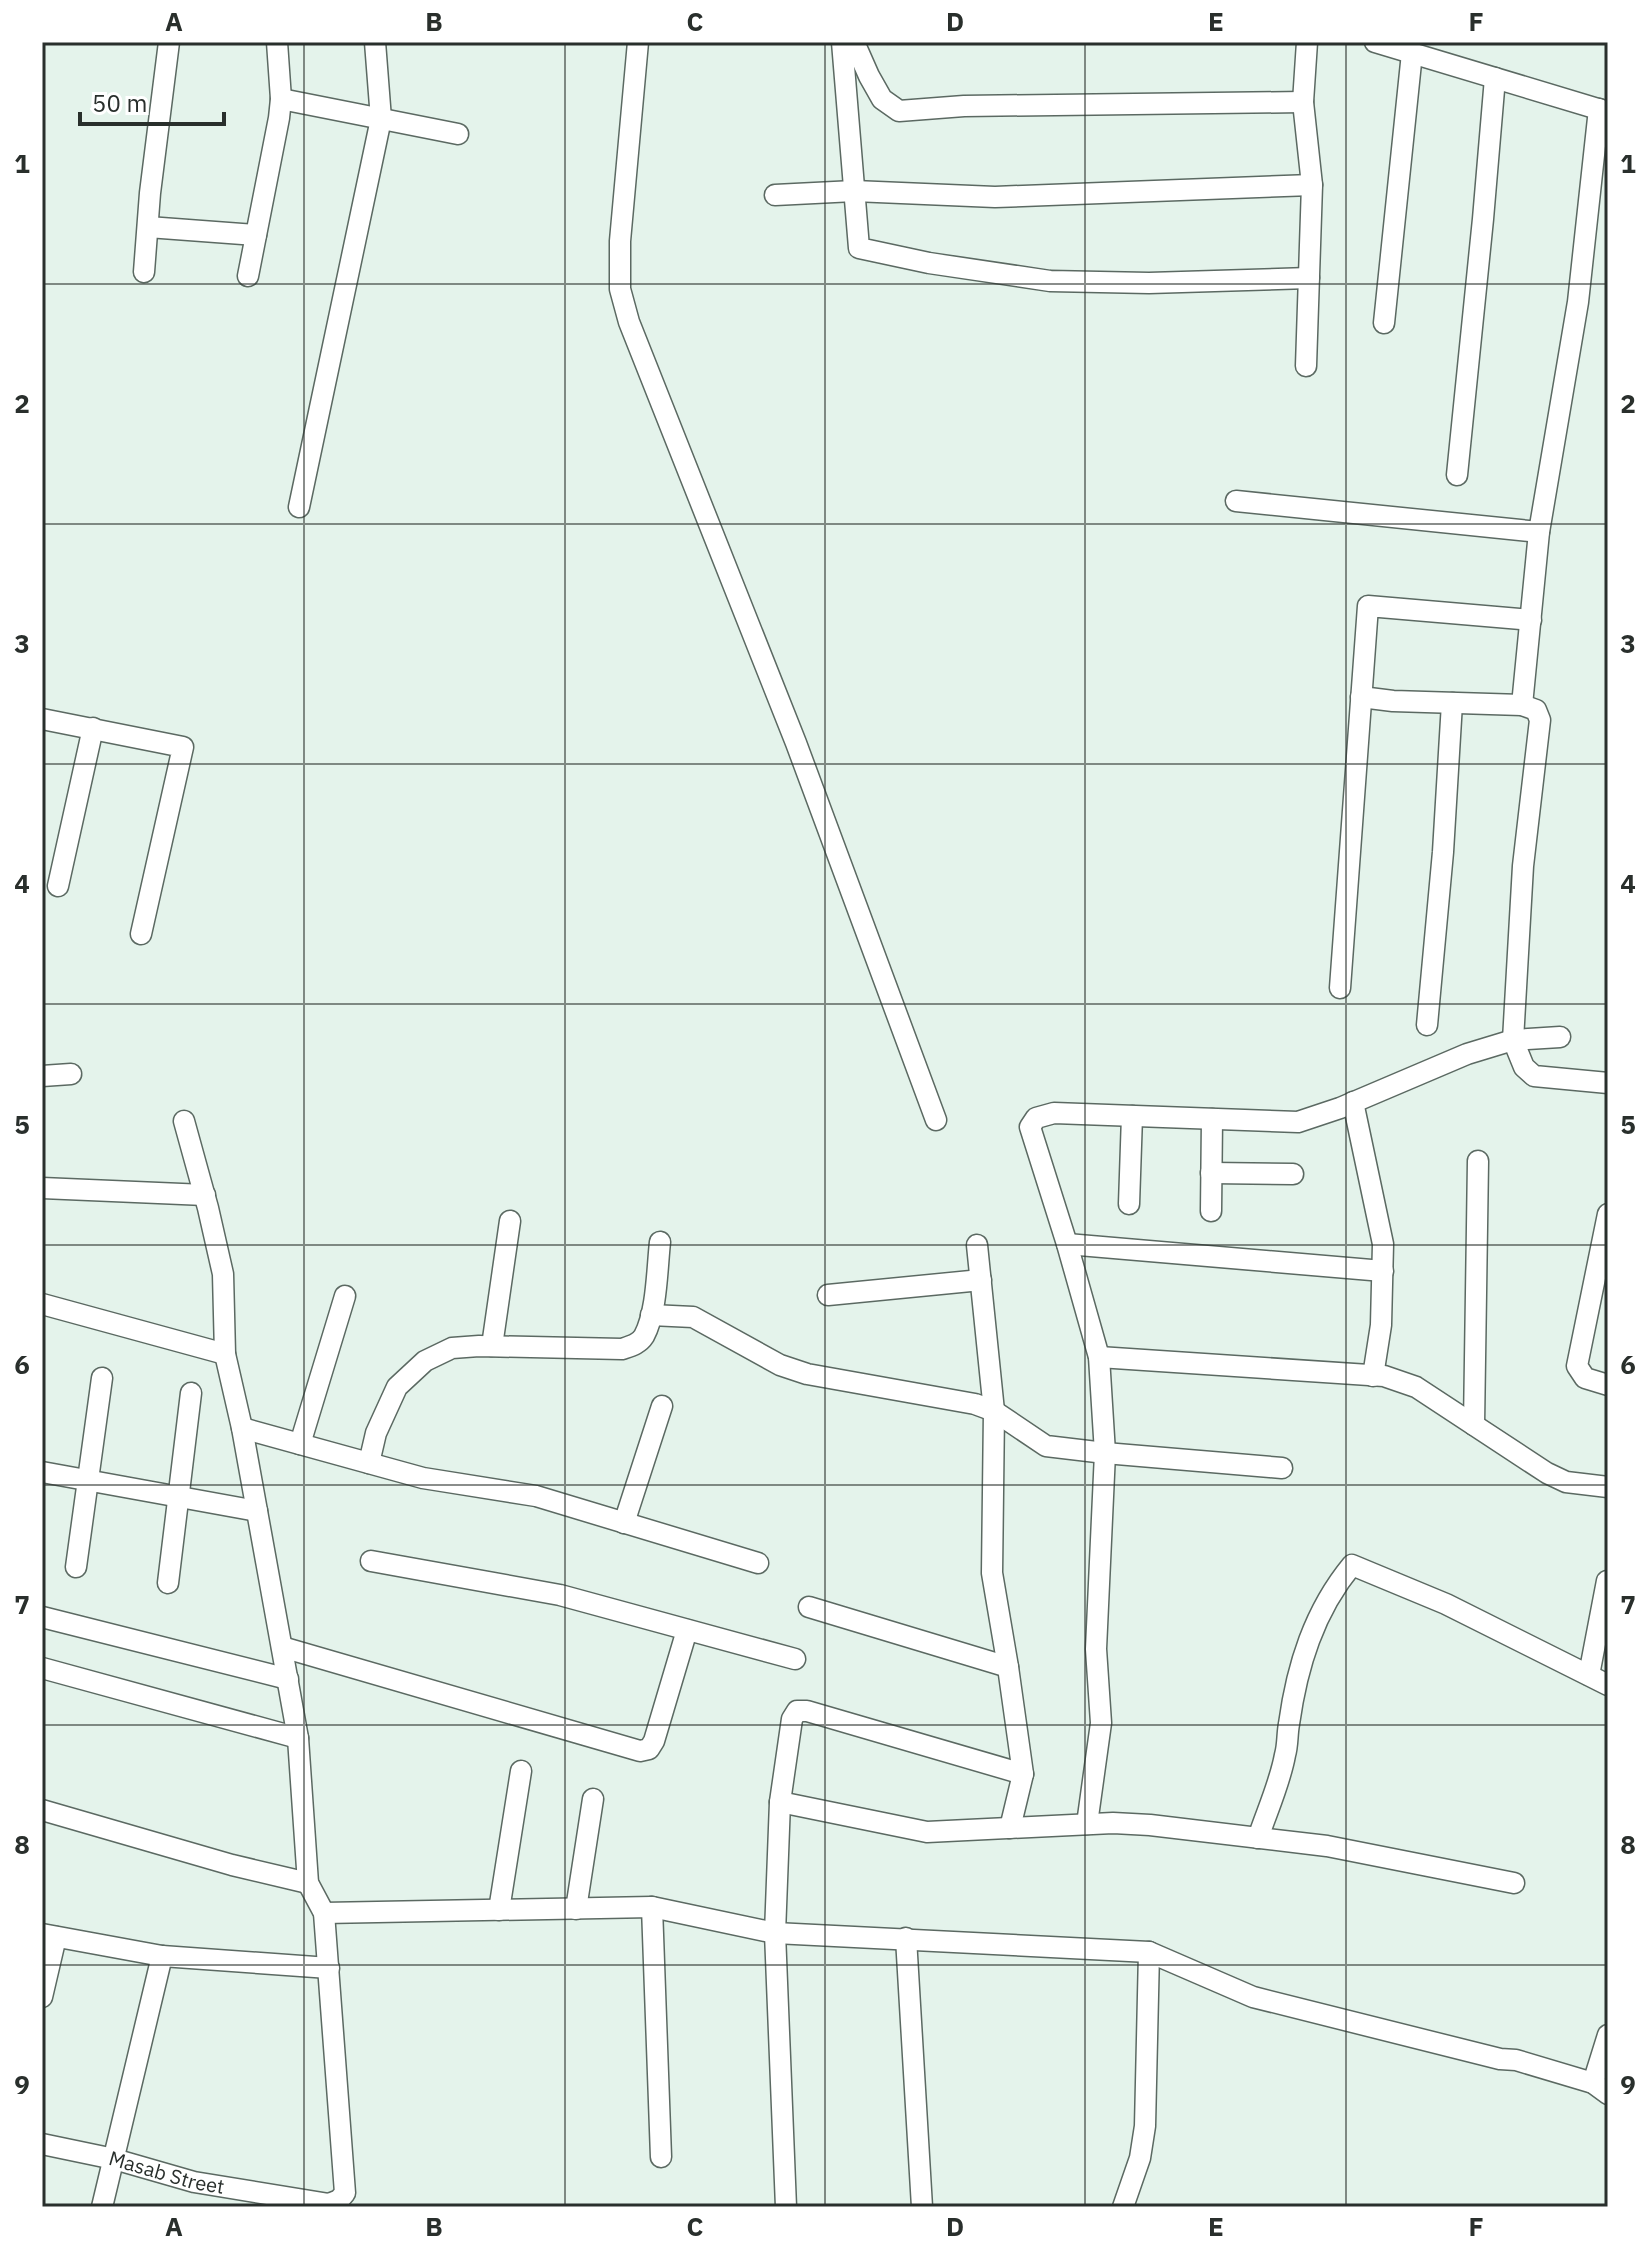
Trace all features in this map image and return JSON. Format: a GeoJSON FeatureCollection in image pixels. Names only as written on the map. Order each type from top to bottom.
{"type":"FeatureCollection","features":[{"type":"Feature","properties":{"kind":"street"},"geometry":{"type":"LineString","coordinates":[[144,272],[169,42]]}},
{"type":"Feature","properties":{"kind":"street"},"geometry":{"type":"LineString","coordinates":[[248,276],[279,118],[281,99],[277,42]]}},
{"type":"Feature","properties":{"kind":"street"},"geometry":{"type":"LineString","coordinates":[[299,507],[381,119],[375,42]]}},
{"type":"Feature","properties":{"kind":"street"},"geometry":{"type":"LineString","coordinates":[[638,42],[620,241],[620,289],[626,311],[796,743],[936,1120]]}},
{"type":"Feature","properties":{"kind":"street"},"geometry":{"type":"LineString","coordinates":[[842,42],[859,248],[929,263],[1050,281],[1149,283],[1309,278]]}},
{"type":"Feature","properties":{"kind":"street"},"geometry":{"type":"LineString","coordinates":[[854,42],[882,99],[899,111],[964,106],[1303,102]]}},
{"type":"Feature","properties":{"kind":"street"},"geometry":{"type":"LineString","coordinates":[[1306,366],[1312,185],[1303,102],[1307,42]]}},
{"type":"Feature","properties":{"kind":"street"},"geometry":{"type":"LineString","coordinates":[[1375,42],[1604,110],[1578,302],[1539,532],[1522,705]]}},
{"type":"Feature","properties":{"kind":"street"},"geometry":{"type":"LineString","coordinates":[[1384,323],[1412,53]]}},
{"type":"Feature","properties":{"kind":"street"},"geometry":{"type":"LineString","coordinates":[[1457,475],[1495,78]]}},
{"type":"Feature","properties":{"kind":"street"},"geometry":{"type":"LineString","coordinates":[[281,99],[458,134]]}},
{"type":"Feature","properties":{"kind":"street"},"geometry":{"type":"LineString","coordinates":[[775,195],[854,191],[995,197],[1312,185]]}},
{"type":"Feature","properties":{"kind":"street"},"geometry":{"type":"LineString","coordinates":[[148,227],[256,235]]}},
{"type":"Feature","properties":{"kind":"street"},"geometry":{"type":"LineString","coordinates":[[1236,501],[1539,532]]}},
{"type":"Feature","properties":{"kind":"street"},"geometry":{"type":"LineString","coordinates":[[1340,988],[1368,606],[1531,620]]}},
{"type":"Feature","properties":{"kind":"street"},"geometry":{"type":"LineString","coordinates":[[1361,697],[1393,701],[1522,705],[1536,710],[1540,720],[1523,866],[1513,1040],[1524,1067],[1534,1076],[1608,1083]]}},
{"type":"Feature","properties":{"kind":"street"},"geometry":{"type":"LineString","coordinates":[[1427,1025],[1443,852],[1452,703]]}},
{"type":"Feature","properties":{"kind":"street"},"geometry":{"type":"LineString","coordinates":[[42,719],[183,747],[141,934]]}},
{"type":"Feature","properties":{"kind":"street"},"geometry":{"type":"LineString","coordinates":[[58,886],[93,728]]}},
{"type":"Feature","properties":{"kind":"street"},"geometry":{"type":"LineString","coordinates":[[1087,1824],[1101,1723],[1096,1649],[1105,1453],[1099,1357],[1030,1127],[1036,1118],[1054,1113],[1298,1122],[1467,1054],[1513,1040],[1560,1037]]}},
{"type":"Feature","properties":{"kind":"street"},"geometry":{"type":"LineString","coordinates":[[42,1076],[71,1074]]}},
{"type":"Feature","properties":{"kind":"street"},"geometry":{"type":"LineString","coordinates":[[1353,1102],[1383,1244],[1381,1325],[1373,1376]]}},
{"type":"Feature","properties":{"kind":"street"},"geometry":{"type":"LineString","coordinates":[[1129,1204],[1132,1116]]}},
{"type":"Feature","properties":{"kind":"street"},"geometry":{"type":"LineString","coordinates":[[1211,1211],[1212,1119]]}},
{"type":"Feature","properties":{"kind":"street"},"geometry":{"type":"LineString","coordinates":[[42,1997],[49,1936],[162,1956],[329,1968],[324,1913],[308,1883],[298,1738],[242,1428],[225,1354],[223,1274],[184,1121]]}},
{"type":"Feature","properties":{"kind":"street"},"geometry":{"type":"LineString","coordinates":[[1474,1425],[1478,1161]]}},
{"type":"Feature","properties":{"kind":"street"},"geometry":{"type":"LineString","coordinates":[[1211,1173],[1293,1174]]}},
{"type":"Feature","properties":{"kind":"street"},"geometry":{"type":"LineString","coordinates":[[42,1188],[205,1195]]}},
{"type":"Feature","properties":{"kind":"street"},"geometry":{"type":"LineString","coordinates":[[1608,1214],[1577,1366],[1585,1378],[1608,1385]]}},
{"type":"Feature","properties":{"kind":"street"},"geometry":{"type":"LineString","coordinates":[[492,1346],[510,1221]]}},
{"type":"Feature","properties":{"kind":"street"},"geometry":{"type":"LineString","coordinates":[[369,1463],[376,1433],[397,1387],[425,1361],[452,1348],[622,1349],[635,1345],[643,1338],[651,1315],[660,1242]]}},
{"type":"Feature","properties":{"kind":"street"},"geometry":{"type":"LineString","coordinates":[[1067,1244],[1383,1271]]}},
{"type":"Feature","properties":{"kind":"street"},"geometry":{"type":"LineString","coordinates":[[977,1245],[994,1411],[992,1573],[1023,1774],[1010,1828]]}},
{"type":"Feature","properties":{"kind":"street"},"geometry":{"type":"LineString","coordinates":[[828,1295],[981,1280]]}},
{"type":"Feature","properties":{"kind":"street"},"geometry":{"type":"LineString","coordinates":[[300,1444],[345,1296]]}},
{"type":"Feature","properties":{"kind":"street"},"geometry":{"type":"LineString","coordinates":[[42,1304],[225,1354]]}},
{"type":"Feature","properties":{"kind":"street"},"geometry":{"type":"LineString","coordinates":[[651,1315],[693,1317],[780,1365],[807,1374],[975,1404],[994,1411],[1046,1446],[1282,1468]]}},
{"type":"Feature","properties":{"kind":"street"},"geometry":{"type":"LineString","coordinates":[[1099,1357],[1384,1376],[1416,1387],[1547,1473],[1566,1482],[1608,1487]]}},
{"type":"Feature","properties":{"kind":"street"},"geometry":{"type":"LineString","coordinates":[[76,1567],[102,1378]]}},
{"type":"Feature","properties":{"kind":"street"},"geometry":{"type":"LineString","coordinates":[[168,1583],[191,1393]]}},
{"type":"Feature","properties":{"kind":"street"},"geometry":{"type":"LineString","coordinates":[[624,1523],[662,1406]]}},
{"type":"Feature","properties":{"kind":"street"},"geometry":{"type":"LineString","coordinates":[[242,1428],[423,1478],[536,1496],[758,1563]]}},
{"type":"Feature","properties":{"kind":"street"},"geometry":{"type":"LineString","coordinates":[[42,1472],[257,1511]]}},
{"type":"Feature","properties":{"kind":"street"},"geometry":{"type":"LineString","coordinates":[[371,1561],[560,1595],[795,1659]]}},
{"type":"Feature","properties":{"kind":"street"},"geometry":{"type":"LineString","coordinates":[[1258,1838],[1285,1755],[1293,1701],[1311,1630],[1334,1587],[1352,1565],[1446,1604],[1608,1685]]}},
{"type":"Feature","properties":{"kind":"street"},"geometry":{"type":"LineString","coordinates":[[1589,1675],[1607,1581]]}},
{"type":"Feature","properties":{"kind":"street"},"geometry":{"type":"LineString","coordinates":[[809,1607],[1008,1667]]}},
{"type":"Feature","properties":{"kind":"street"},"geometry":{"type":"LineString","coordinates":[[42,1617],[288,1679]]}},
{"type":"Feature","properties":{"kind":"street"},"geometry":{"type":"LineString","coordinates":[[282,1647],[640,1751],[649,1749],[654,1741],[687,1630]]}},
{"type":"Feature","properties":{"kind":"street"},"geometry":{"type":"LineString","coordinates":[[42,1668],[298,1738]]}},
{"type":"Feature","properties":{"kind":"street"},"geometry":{"type":"LineString","coordinates":[[786,2207],[775,1933],[780,1802],[792,1719],[797,1711],[807,1711],[1023,1774]]}},
{"type":"Feature","properties":{"kind":"street"},"geometry":{"type":"LineString","coordinates":[[499,1910],[521,1771]]}},
{"type":"Feature","properties":{"kind":"street"},"geometry":{"type":"LineString","coordinates":[[576,1909],[593,1799]]}},
{"type":"Feature","properties":{"kind":"street"},"geometry":{"type":"LineString","coordinates":[[780,1802],[927,1832],[1113,1823],[1150,1825],[1327,1846],[1514,1883]]}},
{"type":"Feature","properties":{"kind":"street"},"geometry":{"type":"LineString","coordinates":[[42,1810],[232,1865],[308,1883]]}},
{"type":"Feature","properties":{"kind":"street"},"geometry":{"type":"LineString","coordinates":[[324,1913],[652,1907],[775,1933],[1149,1952],[1253,1997],[1500,2059],[1516,2060],[1600,2089],[1608,2035]]}},
{"type":"Feature","properties":{"kind":"street"},"geometry":{"type":"LineString","coordinates":[[652,1907],[661,2157]]}},
{"type":"Feature","properties":{"kind":"street"},"geometry":{"type":"LineString","coordinates":[[906,1938],[922,2207]]}},
{"type":"Feature","properties":{"kind":"street"},"geometry":{"type":"LineString","coordinates":[[1123,2207],[1140,2158],[1145,2126],[1149,1952]]}},
{"type":"Feature","properties":{"kind":"street"},"geometry":{"type":"LineString","coordinates":[[102,2207],[162,1956]]}},
{"type":"Feature","properties":{"kind":"street","name":"Masab Street"},"geometry":{"type":"LineString","coordinates":[[42,2144],[114,2159],[194,2182],[329,2204],[339,2200],[345,2193],[329,1968]]}}]}
